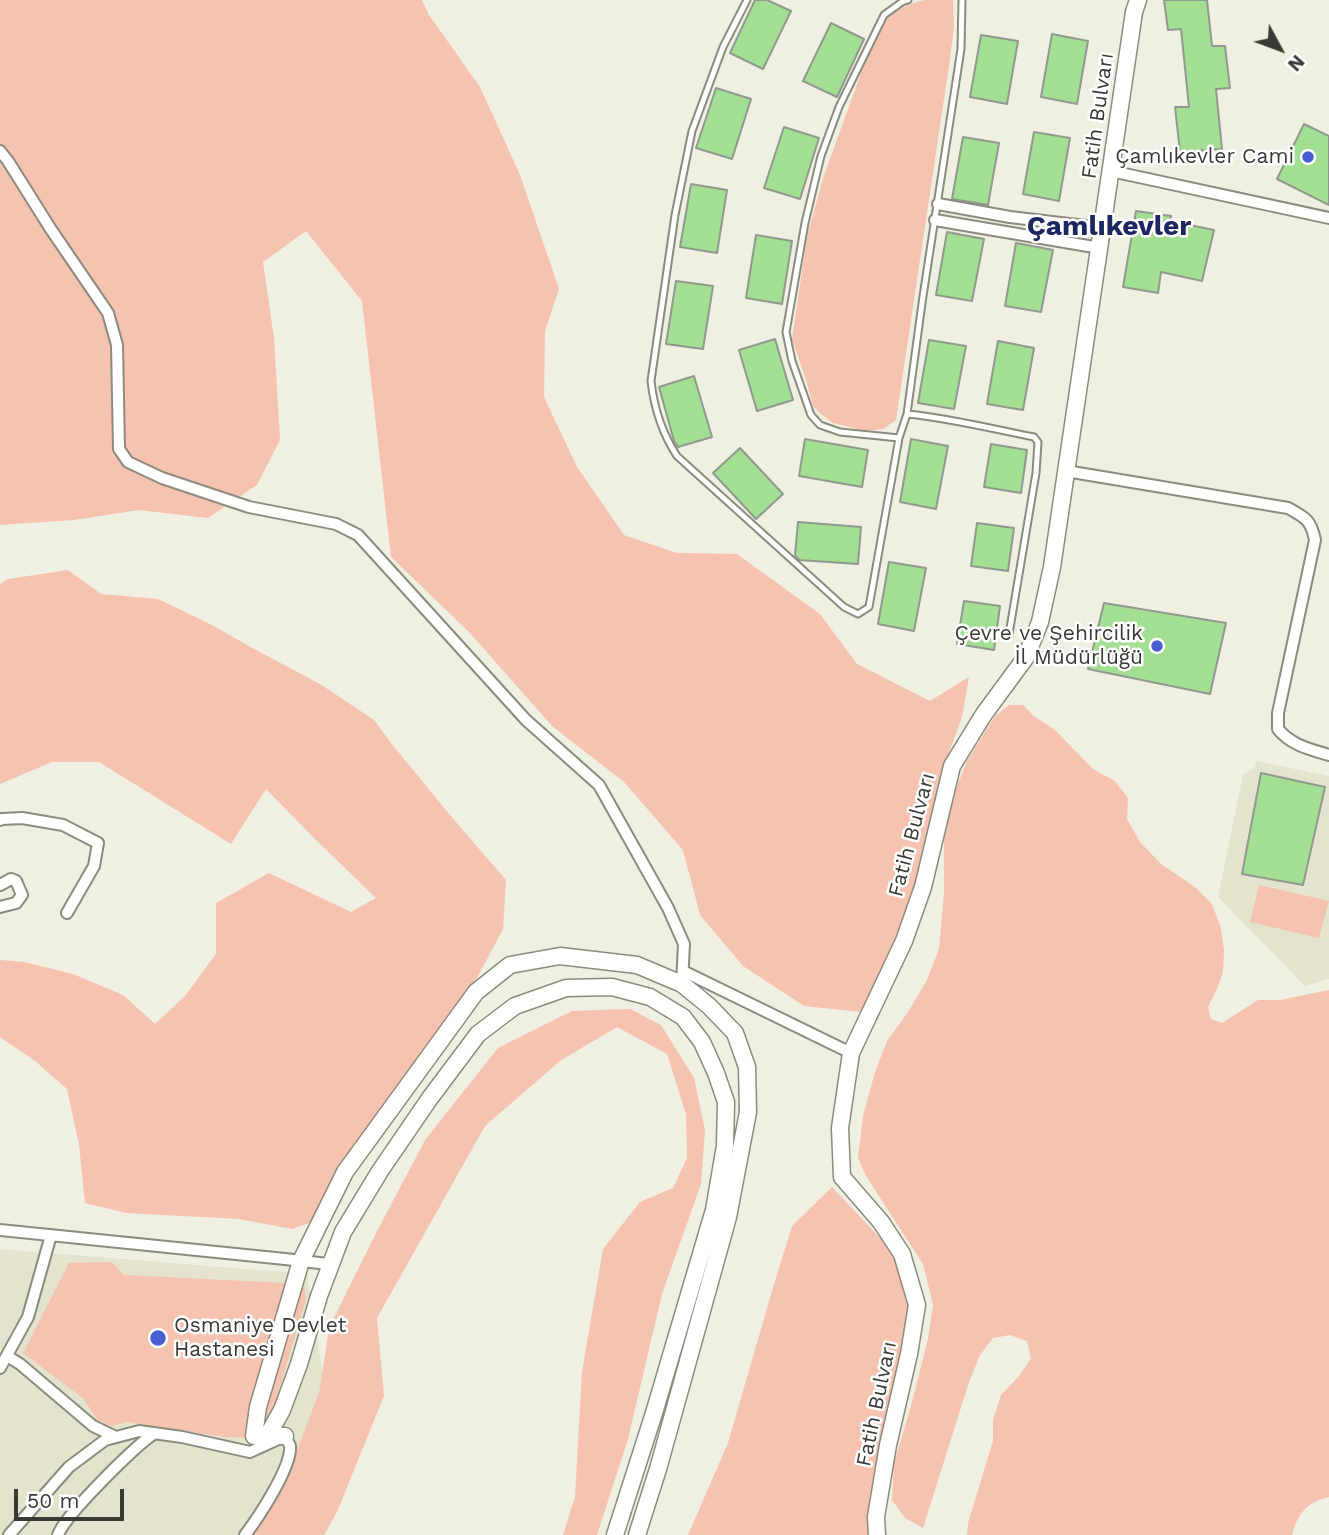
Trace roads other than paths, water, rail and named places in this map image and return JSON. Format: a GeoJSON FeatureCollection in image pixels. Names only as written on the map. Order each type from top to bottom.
{"type":"FeatureCollection","features":[{"type":"Feature","properties":{"kind":"street","name":"Fatih Bulvarı"},"geometry":{"type":"LineString","coordinates":[[877,1535],[876,1517],[888,1445],[917,1306],[902,1254],[881,1222],[842,1177],[841,1128],[851,1053],[904,941],[923,887],[952,766],[984,714],[1026,657],[1040,622],[1052,567],[1134,4]]}},
{"type":"Feature","properties":{"kind":"street"},"geometry":{"type":"LineString","coordinates":[[0,151],[108,313],[117,345],[119,449],[128,462],[162,478],[249,507],[336,524],[358,535],[526,720],[599,785],[668,908],[684,944],[682,977],[735,1033],[747,1067],[748,1112],[728,1217],[662,1457],[637,1535]]}},
{"type":"Feature","properties":{"kind":"street"},"geometry":{"type":"LineString","coordinates":[[1111,171],[1329,218]]}},
{"type":"Feature","properties":{"kind":"street"},"geometry":{"type":"LineString","coordinates":[[938,204],[1010,218],[1103,228]]}},
{"type":"Feature","properties":{"kind":"street"},"geometry":{"type":"LineString","coordinates":[[934,220],[1100,248]]}},
{"type":"Feature","properties":{"kind":"street"},"geometry":{"type":"LineString","coordinates":[[1066,471],[1289,508],[1305,517],[1312,525],[1315,540],[1278,713],[1278,729],[1287,740],[1329,755]]}},
{"type":"Feature","properties":{"kind":"street"},"geometry":{"type":"LineString","coordinates":[[0,820],[22,818],[63,825],[98,843],[94,866],[67,913]]}},
{"type":"Feature","properties":{"kind":"street"},"geometry":{"type":"LineString","coordinates":[[0,885],[11,879],[16,881],[22,895],[16,903],[0,907]]}},
{"type":"Feature","properties":{"kind":"street"},"geometry":{"type":"LineString","coordinates":[[285,1436],[254,1436],[258,1407],[301,1261],[345,1172],[476,992],[510,965],[559,956],[637,965],[682,977],[851,1053]]}},
{"type":"Feature","properties":{"kind":"street"},"geometry":{"type":"LineString","coordinates":[[285,1436],[268,1435],[282,1410],[299,1364],[318,1296],[343,1233],[380,1171],[478,1034],[515,1006],[566,988],[612,987],[650,997],[683,1017],[702,1042],[726,1102],[725,1146],[714,1210],[615,1535]]}},
{"type":"Feature","properties":{"kind":"street"},"geometry":{"type":"LineString","coordinates":[[0,1230],[328,1264],[329,1269]]}},
{"type":"Feature","properties":{"kind":"street"},"geometry":{"type":"LineString","coordinates":[[0,1368],[28,1317],[51,1235]]}},
{"type":"Feature","properties":{"kind":"street"},"geometry":{"type":"LineString","coordinates":[[7,1356],[93,1426],[116,1437]]}},
{"type":"Feature","properties":{"kind":"street"},"geometry":{"type":"LineString","coordinates":[[9,1535],[69,1467],[105,1440],[139,1431],[250,1452],[285,1436]]}},
{"type":"Feature","properties":{"kind":"street"},"geometry":{"type":"LineString","coordinates":[[58,1535],[66,1521],[110,1473],[155,1433]]}},
{"type":"Feature","properties":{"kind":"street"},"geometry":{"type":"LineString","coordinates":[[245,1535],[256,1521],[287,1465],[290,1444],[285,1436]]}},
{"type":"Feature","properties":{"kind":"street"},"geometry":{"type":"LineString","coordinates":[[19,1523],[25,1535]]}},
{"type":"Feature","properties":{"kind":"lane"},"geometry":{"type":"LineString","coordinates":[[747,0],[723,47],[692,131],[675,215],[651,381],[654,406],[668,443],[677,456],[844,607],[858,614],[869,607],[899,439],[907,414],[961,49],[962,0]]}},
{"type":"Feature","properties":{"kind":"lane"},"geometry":{"type":"LineString","coordinates":[[899,439],[840,432],[820,425],[811,415],[792,361],[786,332],[805,223],[821,156],[839,107],[884,15],[908,0]]}},
{"type":"Feature","properties":{"kind":"lane"},"geometry":{"type":"LineString","coordinates":[[907,414],[936,416],[1034,438],[1038,442],[1036,473],[1009,634]]}},
{"type":"Feature","properties":{"kind":"place","name":"Çamlıkevler Cami"},"geometry":{"type":"Point","coordinates":[1308,157]}},
{"type":"Feature","properties":{"kind":"place","name":"Çevre ve Şehircilik İl Müdürlüğü"},"geometry":{"type":"Point","coordinates":[1157,646]}},
{"type":"Feature","properties":{"kind":"place","name":"Osmaniye Devlet Hastanesi"},"geometry":{"type":"Point","coordinates":[158,1338]}},
{"type":"Feature","properties":{"kind":"district","name":"Çamlıkevler"},"geometry":{"type":"Point","coordinates":[1109,227]}}]}
